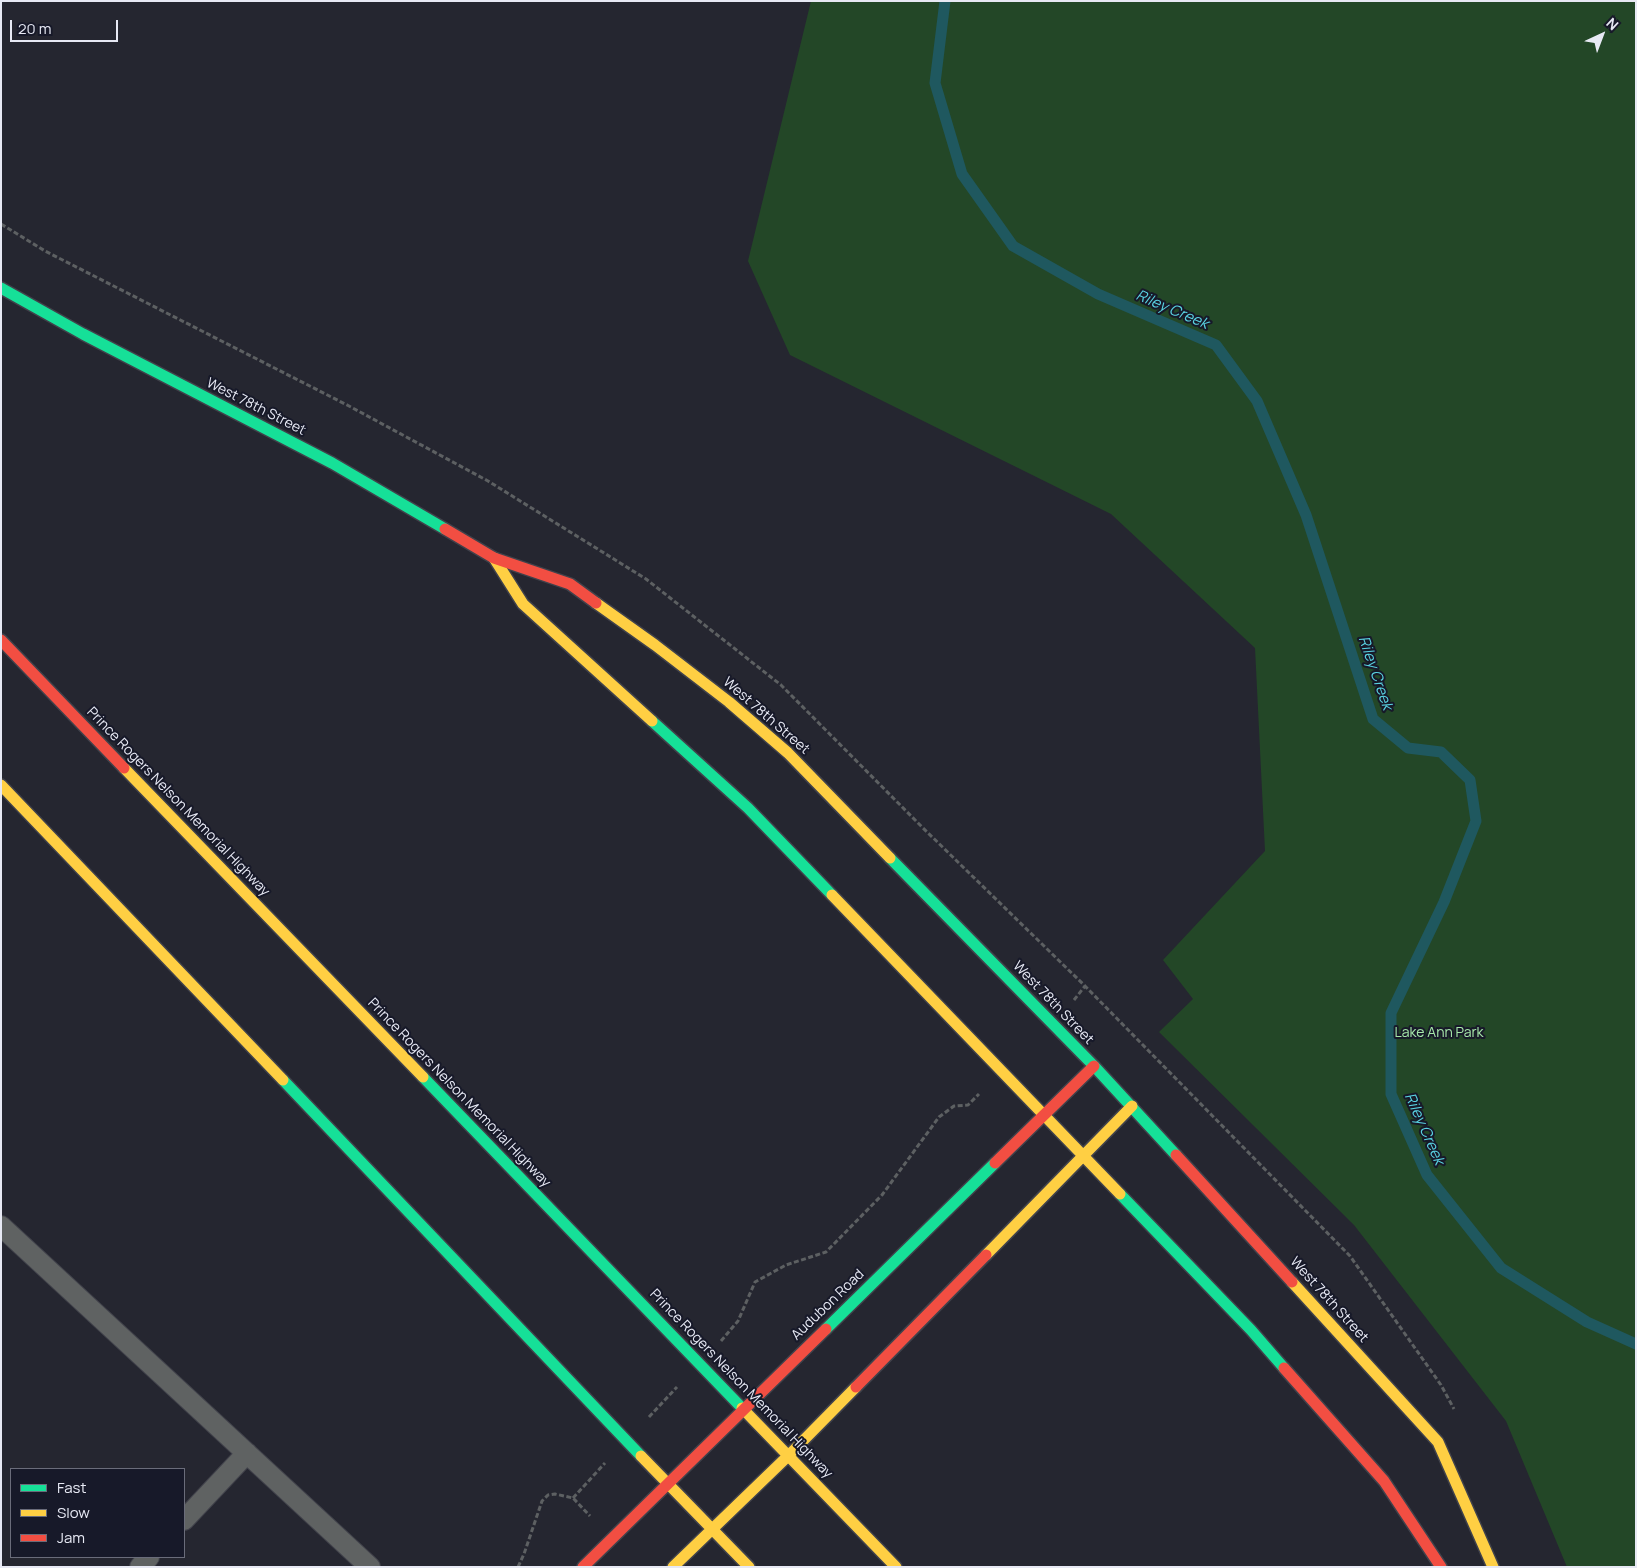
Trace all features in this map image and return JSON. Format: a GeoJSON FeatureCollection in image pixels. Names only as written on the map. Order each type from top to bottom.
{"type":"FeatureCollection","features":[{"type":"Feature","properties":{"kind":"street","name":"West 78th Street"},"geometry":{"type":"LineString","coordinates":[[1,288],[83,334],[332,463],[494,558],[570,584],[655,644],[729,702],[788,753],[1094,1066],[1438,1442],[1493,1567]]}},
{"type":"Feature","properties":{"kind":"street","name":"West 78th Street"},"geometry":{"type":"LineString","coordinates":[[494,558],[523,604],[748,808],[1251,1330],[1384,1481],[1441,1567]]}},
{"type":"Feature","properties":{"kind":"street","name":"Prince Rogers Nelson Memorial Highway"},"geometry":{"type":"LineString","coordinates":[[1,640],[896,1567]]}},
{"type":"Feature","properties":{"kind":"street"},"geometry":{"type":"LineString","coordinates":[[1,784],[749,1567]]}},
{"type":"Feature","properties":{"kind":"street","name":"Audubon Road"},"geometry":{"type":"LineString","coordinates":[[583,1567],[1094,1066]]}},
{"type":"Feature","properties":{"kind":"street"},"geometry":{"type":"LineString","coordinates":[[673,1567],[789,1455],[1132,1106]]}},
{"type":"Feature","properties":{"kind":"lane"},"geometry":{"type":"LineString","coordinates":[[1,1226],[370,1567]]}},
{"type":"Feature","properties":{"kind":"lane"},"geometry":{"type":"LineString","coordinates":[[185,1519],[247,1453]]}},
{"type":"Feature","properties":{"kind":"path"},"geometry":{"type":"LineString","coordinates":[[1053,1024],[1085,986]]}},
{"type":"Feature","properties":{"kind":"path"},"geometry":{"type":"LineString","coordinates":[[573,1498],[700,1364],[738,1321],[755,1282],[786,1266],[826,1252],[882,1195],[939,1117],[954,1106],[968,1105],[1002,1072]]}},
{"type":"Feature","properties":{"kind":"green space","name":"Lake Ann Park"},"geometry":{"type":"Polygon","coordinates":[[[811,1],[1636,1],[1636,1567],[1567,1567],[1506,1421],[1354,1225],[1159,1032],[1193,999],[1163,960],[1265,851],[1255,648],[1111,514],[790,355],[748,261],[811,1]]]}},
{"type":"Feature","properties":{"kind":"waterway","name":"Riley Creek"},"geometry":{"type":"LineString","coordinates":[[945,1],[935,83],[962,174],[1013,246],[1098,294],[1216,345],[1257,401],[1306,515],[1373,719],[1408,748],[1441,752],[1470,780],[1476,821],[1444,902],[1391,1013],[1391,1094],[1427,1175],[1501,1268],[1587,1322],[1636,1344]]}},
{"type":"Feature","properties":{"kind":"traffic: fast"},"geometry":{"type":"LineString","coordinates":[[1,288],[83,334],[332,463],[445,529]]}},
{"type":"Feature","properties":{"kind":"traffic: fast"},"geometry":{"type":"LineString","coordinates":[[652,721],[748,808],[832,895]]}},
{"type":"Feature","properties":{"kind":"traffic: fast"},"geometry":{"type":"LineString","coordinates":[[890,858],[1094,1066],[1176,1155]]}},
{"type":"Feature","properties":{"kind":"traffic: fast"},"geometry":{"type":"LineString","coordinates":[[423,1077],[742,1408]]}},
{"type":"Feature","properties":{"kind":"traffic: fast"},"geometry":{"type":"LineString","coordinates":[[283,1080],[641,1456]]}},
{"type":"Feature","properties":{"kind":"traffic: fast"},"geometry":{"type":"LineString","coordinates":[[826,1329],[995,1163]]}},
{"type":"Feature","properties":{"kind":"traffic: fast"},"geometry":{"type":"LineString","coordinates":[[1120,1194],[1251,1330],[1284,1368]]}},
{"type":"Feature","properties":{"kind":"traffic: slow"},"geometry":{"type":"LineString","coordinates":[[494,558],[523,604],[652,721]]}},
{"type":"Feature","properties":{"kind":"traffic: slow"},"geometry":{"type":"LineString","coordinates":[[596,603],[655,645],[729,702],[788,753],[890,858]]}},
{"type":"Feature","properties":{"kind":"traffic: slow"},"geometry":{"type":"LineString","coordinates":[[124,768],[423,1077]]}},
{"type":"Feature","properties":{"kind":"traffic: slow"},"geometry":{"type":"LineString","coordinates":[[1,785],[283,1080]]}},
{"type":"Feature","properties":{"kind":"traffic: slow"},"geometry":{"type":"LineString","coordinates":[[832,895],[1120,1194]]}},
{"type":"Feature","properties":{"kind":"traffic: slow"},"geometry":{"type":"LineString","coordinates":[[986,1255],[1132,1106]]}},
{"type":"Feature","properties":{"kind":"traffic: slow"},"geometry":{"type":"LineString","coordinates":[[1292,1282],[1438,1442],[1493,1567]]}},
{"type":"Feature","properties":{"kind":"traffic: slow"},"geometry":{"type":"LineString","coordinates":[[673,1567],[856,1387]]}},
{"type":"Feature","properties":{"kind":"traffic: slow"},"geometry":{"type":"LineString","coordinates":[[742,1408],[896,1567]]}},
{"type":"Feature","properties":{"kind":"traffic: slow"},"geometry":{"type":"LineString","coordinates":[[641,1456],[749,1567]]}},
{"type":"Feature","properties":{"kind":"traffic: jam"},"geometry":{"type":"LineString","coordinates":[[445,529],[494,558],[570,584],[596,603]]}},
{"type":"Feature","properties":{"kind":"traffic: jam"},"geometry":{"type":"LineString","coordinates":[[1,640],[124,768]]}},
{"type":"Feature","properties":{"kind":"traffic: jam"},"geometry":{"type":"LineString","coordinates":[[995,1163],[1094,1066]]}},
{"type":"Feature","properties":{"kind":"traffic: jam"},"geometry":{"type":"LineString","coordinates":[[1176,1155],[1292,1282]]}},
{"type":"Feature","properties":{"kind":"traffic: jam"},"geometry":{"type":"LineString","coordinates":[[856,1387],[986,1255]]}},
{"type":"Feature","properties":{"kind":"traffic: jam"},"geometry":{"type":"LineString","coordinates":[[583,1567],[826,1329]]}},
{"type":"Feature","properties":{"kind":"traffic: jam"},"geometry":{"type":"LineString","coordinates":[[1284,1368],[1384,1481],[1441,1567]]}}]}
